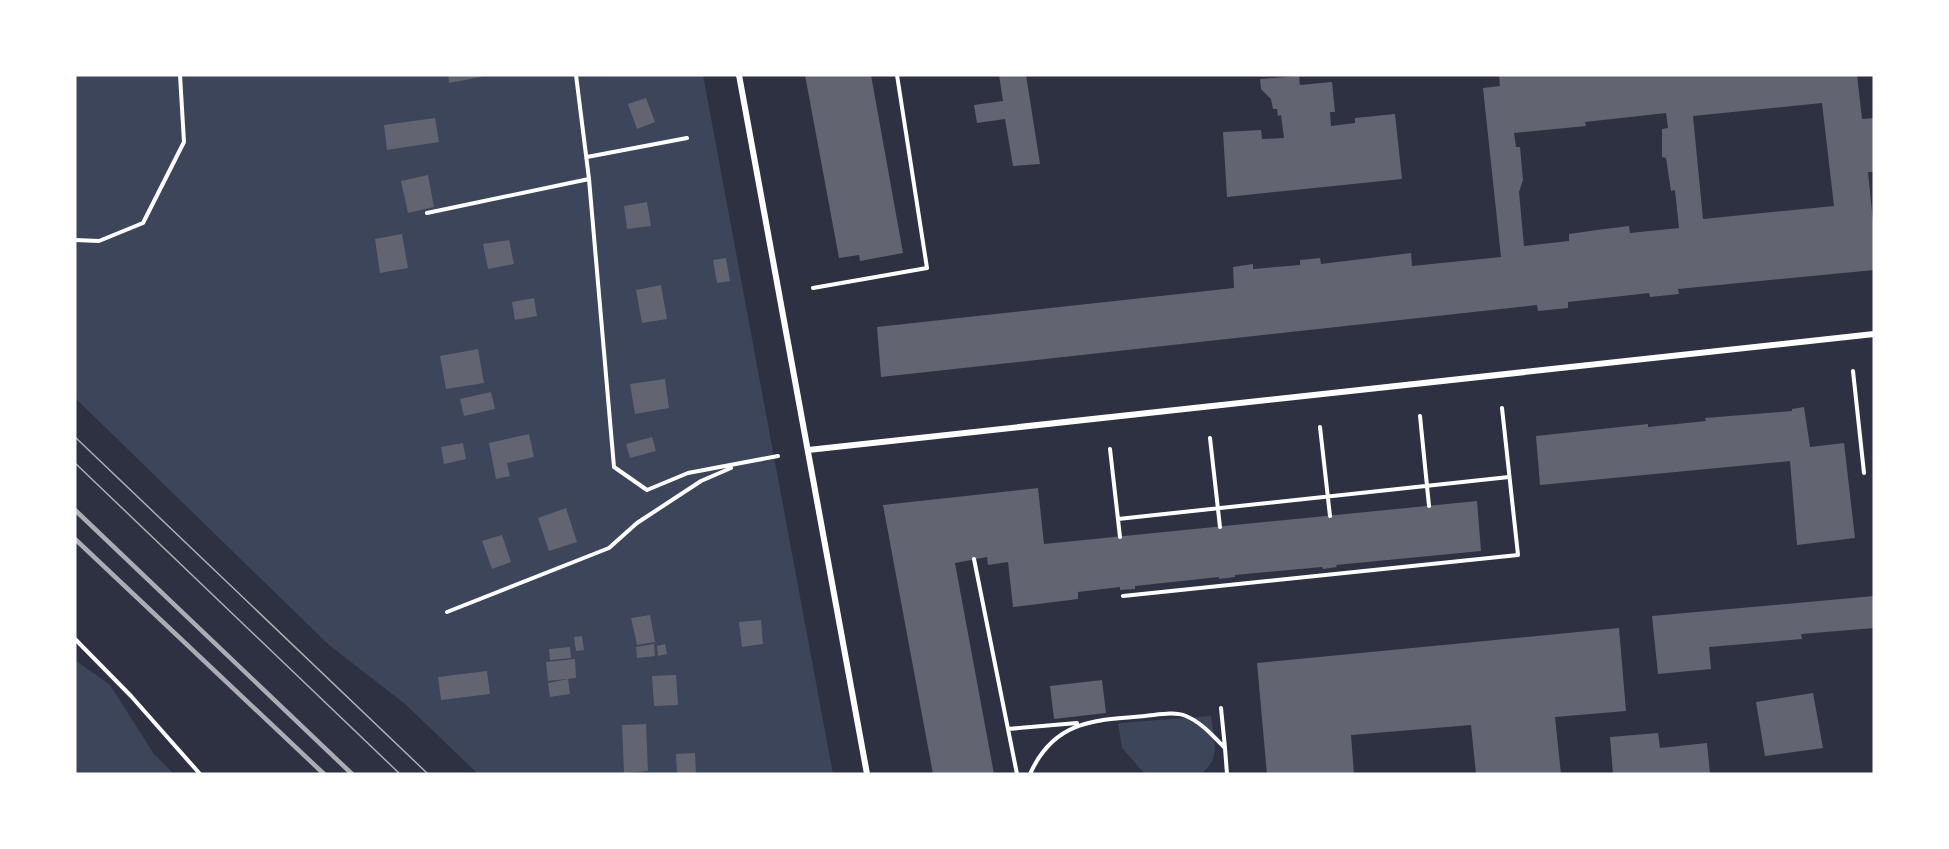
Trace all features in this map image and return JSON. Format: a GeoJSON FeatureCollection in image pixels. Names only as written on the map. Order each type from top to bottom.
{"type":"FeatureCollection","features":[{"type":"Feature","properties":{"kind":"street"},"geometry":{"type":"LineString","coordinates":[[739,75],[867,774]]}},
{"type":"Feature","properties":{"kind":"street"},"geometry":{"type":"LineString","coordinates":[[808,450],[1874,334]]}},
{"type":"Feature","properties":{"kind":"path"},"geometry":{"type":"LineString","coordinates":[[75,240],[99,241],[143,223],[184,142],[180,75]]}},
{"type":"Feature","properties":{"kind":"path"},"geometry":{"type":"LineString","coordinates":[[576,75],[587,158],[614,467],[647,490],[688,473],[778,456]]}},
{"type":"Feature","properties":{"kind":"path"},"geometry":{"type":"LineString","coordinates":[[813,288],[927,268],[897,75]]}},
{"type":"Feature","properties":{"kind":"path"},"geometry":{"type":"LineString","coordinates":[[587,158],[687,138]]}},
{"type":"Feature","properties":{"kind":"path"},"geometry":{"type":"LineString","coordinates":[[427,213],[589,179]]}},
{"type":"Feature","properties":{"kind":"path"},"geometry":{"type":"LineString","coordinates":[[1853,371],[1864,473]]}},
{"type":"Feature","properties":{"kind":"path"},"geometry":{"type":"LineString","coordinates":[[1123,596],[1518,555],[1502,408]]}},
{"type":"Feature","properties":{"kind":"path"},"geometry":{"type":"LineString","coordinates":[[1420,416],[1430,506]]}},
{"type":"Feature","properties":{"kind":"path"},"geometry":{"type":"LineString","coordinates":[[1320,427],[1330,516]]}},
{"type":"Feature","properties":{"kind":"path"},"geometry":{"type":"LineString","coordinates":[[1210,438],[1220,527]]}},
{"type":"Feature","properties":{"kind":"path"},"geometry":{"type":"LineString","coordinates":[[1110,449],[1120,537]]}},
{"type":"Feature","properties":{"kind":"path"},"geometry":{"type":"LineString","coordinates":[[447,612],[609,548],[637,523],[701,481],[737,465]]}},
{"type":"Feature","properties":{"kind":"path"},"geometry":{"type":"LineString","coordinates":[[1118,519],[1509,477]]}},
{"type":"Feature","properties":{"kind":"path"},"geometry":{"type":"LineString","coordinates":[[974,559],[1017,774]]}},
{"type":"Feature","properties":{"kind":"path"},"geometry":{"type":"LineString","coordinates":[[75,639],[131,696],[200,774]]}},
{"type":"Feature","properties":{"kind":"path"},"geometry":{"type":"LineString","coordinates":[[1221,708],[1227,774]]}},
{"type":"Feature","properties":{"kind":"path"},"geometry":{"type":"LineString","coordinates":[[1008,729],[1147,715],[1185,715],[1205,729],[1225,748]]}},
{"type":"Feature","properties":{"kind":"path"},"geometry":{"type":"LineString","coordinates":[[1030,774],[1037,758],[1059,734],[1083,723]]}},
{"type":"Feature","properties":{"kind":"shaded area"},"geometry":{"type":"Polygon","coordinates":[[[75,75],[703,75],[833,774],[478,774],[405,704],[329,645],[75,398],[75,75]]]}},
{"type":"Feature","properties":{"kind":"shaded area"},"geometry":{"type":"Polygon","coordinates":[[[75,660],[110,685],[154,754],[174,774],[75,774],[75,660]]]}},
{"type":"Feature","properties":{"kind":"shaded area"},"geometry":{"type":"Polygon","coordinates":[[[1211,716],[1215,741],[1214,756],[1207,769],[1200,774],[1145,774],[1122,748],[1118,723],[1211,716]]]}},
{"type":"Feature","properties":{"kind":"building"},"geometry":{"type":"Polygon","coordinates":[[[448,75],[481,75],[481,77],[449,83],[448,75]]]}},
{"type":"Feature","properties":{"kind":"building"},"geometry":{"type":"Polygon","coordinates":[[[805,75],[871,75],[903,253],[860,261],[859,255],[839,258],[805,75]]]}},
{"type":"Feature","properties":{"kind":"building"},"geometry":{"type":"Polygon","coordinates":[[[999,75],[1026,75],[1040,164],[1013,166],[1005,119],[977,123],[974,105],[1003,101],[999,75]]]}},
{"type":"Feature","properties":{"kind":"building"},"geometry":{"type":"Polygon","coordinates":[[[1857,75],[1862,119],[1874,118],[1874,172],[1868,172],[1874,232],[1874,270],[1678,289],[1679,294],[1650,297],[1649,293],[1568,302],[1568,308],[1538,311],[1537,305],[881,377],[877,327],[1234,288],[1233,267],[1253,264],[1253,269],[1300,265],[1300,260],[1320,258],[1321,264],[1411,253],[1412,266],[1501,257],[1483,88],[1500,86],[1499,76],[1857,75]],[[1822,103],[1693,116],[1703,219],[1834,206],[1822,103]],[[1666,113],[1585,122],[1586,126],[1514,133],[1516,147],[1520,147],[1523,180],[1519,192],[1524,246],[1569,241],[1569,234],[1629,226],[1630,233],[1679,228],[1675,190],[1671,191],[1666,158],[1662,157],[1662,129],[1668,128],[1666,113]]]}},
{"type":"Feature","properties":{"kind":"building"},"geometry":{"type":"Polygon","coordinates":[[[1299,76],[1300,85],[1332,82],[1335,112],[1330,112],[1331,126],[1355,123],[1355,118],[1395,114],[1402,179],[1227,197],[1223,132],[1261,130],[1262,139],[1284,138],[1281,115],[1278,116],[1277,109],[1273,109],[1271,99],[1261,89],[1260,79],[1299,76]]]}},
{"type":"Feature","properties":{"kind":"building"},"geometry":{"type":"Polygon","coordinates":[[[646,98],[655,122],[637,129],[628,104],[646,98]]]}},
{"type":"Feature","properties":{"kind":"building"},"geometry":{"type":"Polygon","coordinates":[[[435,118],[439,142],[387,150],[384,125],[435,118]]]}},
{"type":"Feature","properties":{"kind":"building"},"geometry":{"type":"Polygon","coordinates":[[[428,175],[434,207],[408,213],[401,181],[428,175]]]}},
{"type":"Feature","properties":{"kind":"building"},"geometry":{"type":"Polygon","coordinates":[[[647,202],[651,226],[627,229],[624,206],[647,202]]]}},
{"type":"Feature","properties":{"kind":"building"},"geometry":{"type":"Polygon","coordinates":[[[402,234],[408,268],[380,273],[375,239],[402,234]]]}},
{"type":"Feature","properties":{"kind":"building"},"geometry":{"type":"Polygon","coordinates":[[[509,240],[514,264],[488,269],[483,244],[509,240]]]}},
{"type":"Feature","properties":{"kind":"building"},"geometry":{"type":"Polygon","coordinates":[[[726,258],[730,281],[717,283],[713,260],[726,258]]]}},
{"type":"Feature","properties":{"kind":"building"},"geometry":{"type":"Polygon","coordinates":[[[661,285],[667,319],[642,323],[636,290],[661,285]]]}},
{"type":"Feature","properties":{"kind":"building"},"geometry":{"type":"Polygon","coordinates":[[[534,298],[537,316],[515,320],[512,302],[534,298]]]}},
{"type":"Feature","properties":{"kind":"building"},"geometry":{"type":"Polygon","coordinates":[[[478,349],[484,383],[446,389],[440,356],[478,349]]]}},
{"type":"Feature","properties":{"kind":"building"},"geometry":{"type":"Polygon","coordinates":[[[665,379],[669,408],[635,414],[630,384],[665,379]]]}},
{"type":"Feature","properties":{"kind":"building"},"geometry":{"type":"Polygon","coordinates":[[[491,392],[495,409],[464,416],[460,399],[491,392]]]}},
{"type":"Feature","properties":{"kind":"building"},"geometry":{"type":"Polygon","coordinates":[[[1804,407],[1810,447],[1844,443],[1855,538],[1797,545],[1790,461],[1540,485],[1536,436],[1648,424],[1648,427],[1706,421],[1705,418],[1792,411],[1792,409],[1804,407]]]}},
{"type":"Feature","properties":{"kind":"building"},"geometry":{"type":"Polygon","coordinates":[[[529,434],[534,457],[507,463],[510,476],[496,479],[489,443],[529,434]]]}},
{"type":"Feature","properties":{"kind":"building"},"geometry":{"type":"Polygon","coordinates":[[[652,437],[656,451],[630,458],[626,444],[652,437]]]}},
{"type":"Feature","properties":{"kind":"building"},"geometry":{"type":"Polygon","coordinates":[[[463,443],[466,459],[444,464],[441,447],[463,443]]]}},
{"type":"Feature","properties":{"kind":"building"},"geometry":{"type":"Polygon","coordinates":[[[1038,488],[1044,544],[1477,501],[1481,551],[1336,565],[1337,567],[1323,569],[1322,567],[1235,575],[1235,577],[1219,579],[1219,577],[1135,586],[1135,589],[1120,590],[1120,587],[1078,592],[1078,599],[1013,607],[1008,562],[988,565],[987,557],[955,563],[994,774],[933,774],[883,505],[1038,488]]]}},
{"type":"Feature","properties":{"kind":"building"},"geometry":{"type":"Polygon","coordinates":[[[566,508],[577,542],[549,551],[538,518],[566,508]]]}},
{"type":"Feature","properties":{"kind":"building"},"geometry":{"type":"Polygon","coordinates":[[[502,535],[511,562],[492,569],[482,541],[502,535]]]}},
{"type":"Feature","properties":{"kind":"building"},"geometry":{"type":"Polygon","coordinates":[[[1874,596],[1874,628],[1801,634],[1802,639],[1709,647],[1711,669],[1658,674],[1652,616],[1874,596]]]}},
{"type":"Feature","properties":{"kind":"building"},"geometry":{"type":"Polygon","coordinates":[[[650,615],[655,642],[637,645],[631,618],[650,615]]]}},
{"type":"Feature","properties":{"kind":"building"},"geometry":{"type":"Polygon","coordinates":[[[761,620],[763,644],[742,647],[739,622],[761,620]]]}},
{"type":"Feature","properties":{"kind":"building"},"geometry":{"type":"Polygon","coordinates":[[[1619,628],[1626,711],[1555,717],[1561,774],[1476,774],[1471,725],[1351,735],[1354,774],[1267,774],[1257,663],[1619,628]]]}},
{"type":"Feature","properties":{"kind":"building"},"geometry":{"type":"Polygon","coordinates":[[[582,636],[584,650],[576,651],[574,637],[582,636]]]}},
{"type":"Feature","properties":{"kind":"building"},"geometry":{"type":"Polygon","coordinates":[[[654,644],[655,656],[637,658],[636,647],[654,644]]]}},
{"type":"Feature","properties":{"kind":"building"},"geometry":{"type":"Polygon","coordinates":[[[665,644],[667,654],[658,656],[657,646],[665,644]]]}},
{"type":"Feature","properties":{"kind":"building"},"geometry":{"type":"Polygon","coordinates":[[[570,647],[571,658],[550,660],[549,649],[570,647]]]}},
{"type":"Feature","properties":{"kind":"building"},"geometry":{"type":"Polygon","coordinates":[[[575,659],[576,678],[548,681],[546,662],[575,659]]]}},
{"type":"Feature","properties":{"kind":"building"},"geometry":{"type":"Polygon","coordinates":[[[487,671],[490,694],[441,700],[438,677],[487,671]]]}},
{"type":"Feature","properties":{"kind":"building"},"geometry":{"type":"Polygon","coordinates":[[[676,675],[678,705],[654,706],[652,676],[676,675]]]}},
{"type":"Feature","properties":{"kind":"building"},"geometry":{"type":"Polygon","coordinates":[[[568,679],[570,694],[550,697],[548,683],[568,679]]]}},
{"type":"Feature","properties":{"kind":"building"},"geometry":{"type":"Polygon","coordinates":[[[1102,680],[1106,713],[1054,719],[1050,686],[1102,680]]]}},
{"type":"Feature","properties":{"kind":"building"},"geometry":{"type":"Polygon","coordinates":[[[1813,693],[1823,748],[1765,756],[1756,702],[1813,693]]]}},
{"type":"Feature","properties":{"kind":"building"},"geometry":{"type":"Polygon","coordinates":[[[646,724],[648,771],[624,773],[622,725],[646,724]]]}},
{"type":"Feature","properties":{"kind":"building"},"geometry":{"type":"Polygon","coordinates":[[[1658,733],[1660,748],[1707,743],[1710,774],[1613,774],[1610,737],[1658,733]]]}},
{"type":"Feature","properties":{"kind":"building"},"geometry":{"type":"Polygon","coordinates":[[[695,753],[696,774],[677,774],[676,754],[695,753]]]}},
{"type":"Feature","properties":{"kind":"tram line"},"geometry":{"type":"LineString","coordinates":[[75,437],[428,774]]}},
{"type":"Feature","properties":{"kind":"tram line"},"geometry":{"type":"LineString","coordinates":[[75,463],[400,774]]}},
{"type":"Feature","properties":{"kind":"railway"},"geometry":{"type":"LineString","coordinates":[[75,510],[352,774]]}},
{"type":"Feature","properties":{"kind":"railway"},"geometry":{"type":"LineString","coordinates":[[75,539],[324,774]]}}]}
